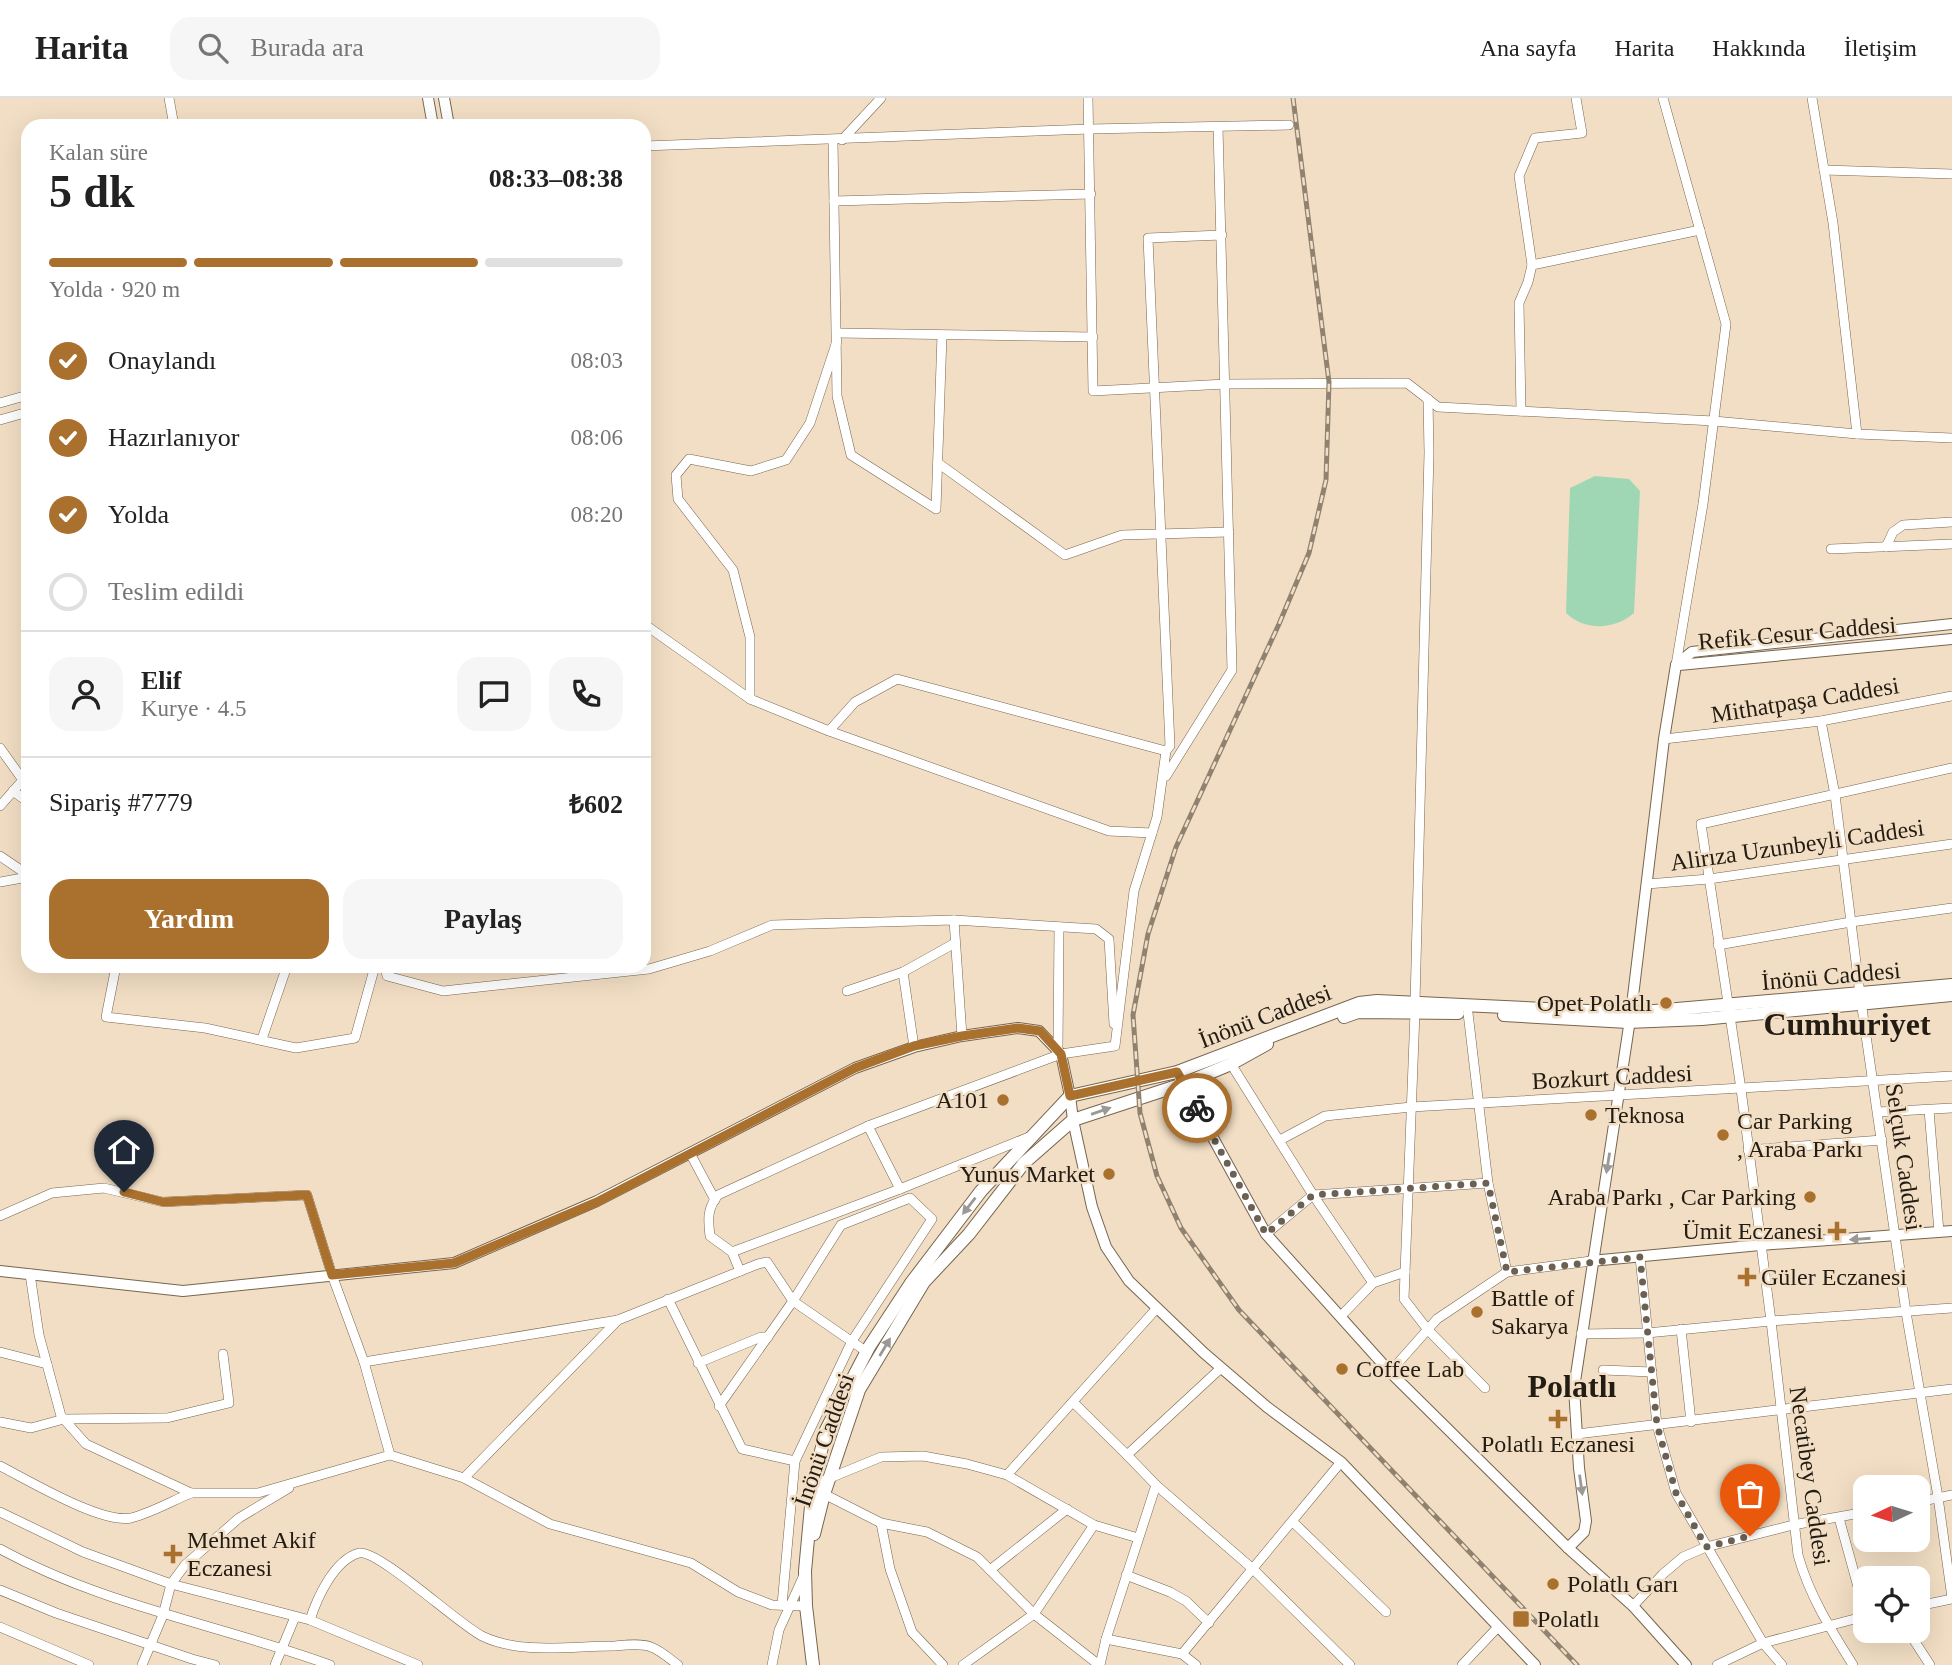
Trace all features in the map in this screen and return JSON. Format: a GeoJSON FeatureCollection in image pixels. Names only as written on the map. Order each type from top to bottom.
{"type":"FeatureCollection","features":[{"type":"Feature","properties":{"kind":"main road","name":"İnönü Caddesi"},"geometry":{"type":"LineString","coordinates":[[1861,999],[1952,985]]}},
{"type":"Feature","properties":{"kind":"main road","name":"İnönü Caddesi"},"geometry":{"type":"LineString","coordinates":[[805,1571],[824,1494],[859,1390],[924,1282],[969,1234],[1024,1163],[1073,1120],[1359,1003],[1377,1001],[1468,1013],[1630,1018],[1729,1012],[1861,999],[1952,995]]}},
{"type":"Feature","properties":{"kind":"main road","name":"İnönü Caddesi"},"geometry":{"type":"LineString","coordinates":[[813,1665],[805,1571],[813,1485],[826,1430],[867,1352],[911,1283],[974,1200],[1070,1096],[1180,1078],[1231,1064],[1274,1040],[1358,1012],[1415,1007],[1630,1018]]}},
{"type":"Feature","properties":{"kind":"street"},"geometry":{"type":"LineString","coordinates":[[169,98],[173,119]]}},
{"type":"Feature","properties":{"kind":"street"},"geometry":{"type":"LineString","coordinates":[[428,98],[432,119]]}},
{"type":"Feature","properties":{"kind":"street"},"geometry":{"type":"LineString","coordinates":[[444,98],[448,119]]}},
{"type":"Feature","properties":{"kind":"street"},"geometry":{"type":"LineString","coordinates":[[881,98],[837,140],[834,201],[837,396],[851,454],[936,509],[942,335]]}},
{"type":"Feature","properties":{"kind":"street"},"geometry":{"type":"LineString","coordinates":[[1088,98],[1093,391],[1226,384],[1407,383],[1438,407],[1714,421],[1857,435],[1952,438]]}},
{"type":"Feature","properties":{"kind":"street"},"geometry":{"type":"LineString","coordinates":[[1521,411],[1519,303],[1532,265],[1519,176],[1535,138],[1582,133],[1576,98]]}},
{"type":"Feature","properties":{"kind":"street"},"geometry":{"type":"LineString","coordinates":[[1568,1548],[1584,1532],[1586,1521],[1574,1388],[1591,1261],[1630,1018],[1664,740],[1703,504],[1726,324],[1663,98]]}},
{"type":"Feature","properties":{"kind":"street"},"geometry":{"type":"LineString","coordinates":[[1812,98],[1833,223],[1857,435]]}},
{"type":"Feature","properties":{"kind":"street"},"geometry":{"type":"LineString","coordinates":[[651,146],[1289,125]]}},
{"type":"Feature","properties":{"kind":"street"},"geometry":{"type":"LineString","coordinates":[[1163,780],[1232,670],[1218,127]]}},
{"type":"Feature","properties":{"kind":"street"},"geometry":{"type":"LineString","coordinates":[[1824,170],[1952,174]]}},
{"type":"Feature","properties":{"kind":"street"},"geometry":{"type":"LineString","coordinates":[[834,201],[1090,194]]}},
{"type":"Feature","properties":{"kind":"street"},"geometry":{"type":"LineString","coordinates":[[1532,265],[1700,230]]}},
{"type":"Feature","properties":{"kind":"street"},"geometry":{"type":"LineString","coordinates":[[1115,1046],[1134,891],[1152,833],[1166,751],[1170,746],[1148,238],[1222,234]]}},
{"type":"Feature","properties":{"kind":"street"},"geometry":{"type":"LineString","coordinates":[[837,337],[1093,337]]}},
{"type":"Feature","properties":{"kind":"street"},"geometry":{"type":"LineString","coordinates":[[750,699],[750,636],[733,570],[678,499],[676,475],[689,459],[751,471],[786,460],[810,423],[837,337]]}},
{"type":"Feature","properties":{"kind":"street"},"geometry":{"type":"LineString","coordinates":[[0,402],[21,397]]}},
{"type":"Feature","properties":{"kind":"street"},"geometry":{"type":"LineString","coordinates":[[1428,399],[1429,453],[1415,1007],[1404,1298],[1428,1330],[1485,1388]]}},
{"type":"Feature","properties":{"kind":"street"},"geometry":{"type":"LineString","coordinates":[[0,420],[21,414]]}},
{"type":"Feature","properties":{"kind":"street"},"geometry":{"type":"LineString","coordinates":[[938,463],[1065,555],[1122,535],[1229,532]]}},
{"type":"Feature","properties":{"kind":"street"},"geometry":{"type":"LineString","coordinates":[[1886,547],[1893,532],[1903,525],[1952,522]]}},
{"type":"Feature","properties":{"kind":"street"},"geometry":{"type":"LineString","coordinates":[[1831,549],[1952,544]]}},
{"type":"Feature","properties":{"kind":"street","name":"Refik Cesur Caddesi"},"geometry":{"type":"LineString","coordinates":[[1676,665],[1692,652],[1952,624]]}},
{"type":"Feature","properties":{"kind":"street"},"geometry":{"type":"LineString","coordinates":[[651,629],[750,699],[829,731],[1109,831],[1152,833]]}},
{"type":"Feature","properties":{"kind":"street","name":"Refik Cesur Caddesi"},"geometry":{"type":"LineString","coordinates":[[1676,665],[1952,639]]}},
{"type":"Feature","properties":{"kind":"street"},"geometry":{"type":"LineString","coordinates":[[829,731],[855,702],[897,679],[1166,751]]}},
{"type":"Feature","properties":{"kind":"street","name":"Mithatpaşa Caddesi"},"geometry":{"type":"LineString","coordinates":[[1664,740],[1821,721],[1952,696]]}},
{"type":"Feature","properties":{"kind":"street","name":"Selçuk Caddesi"},"geometry":{"type":"LineString","coordinates":[[1821,721],[1835,795],[1906,1312],[1938,1497],[1952,1598]]}},
{"type":"Feature","properties":{"kind":"street"},"geometry":{"type":"LineString","coordinates":[[0,748],[21,777]]}},
{"type":"Feature","properties":{"kind":"street"},"geometry":{"type":"LineString","coordinates":[[1835,795],[1952,768]]}},
{"type":"Feature","properties":{"kind":"street"},"geometry":{"type":"LineString","coordinates":[[0,806],[21,782]]}},
{"type":"Feature","properties":{"kind":"street"},"geometry":{"type":"LineString","coordinates":[[13,791],[21,797]]}},
{"type":"Feature","properties":{"kind":"street","name":"Necatibey Caddesi"},"geometry":{"type":"LineString","coordinates":[[1835,795],[1702,824],[1741,1089],[1771,1321],[1793,1525],[1804,1579],[1827,1625],[1853,1665]]}},
{"type":"Feature","properties":{"kind":"street","name":"Alirıza Uzunbeyli Caddesi"},"geometry":{"type":"LineString","coordinates":[[1647,884],[1709,879],[1952,844]]}},
{"type":"Feature","properties":{"kind":"street"},"geometry":{"type":"LineString","coordinates":[[0,856],[21,871]]}},
{"type":"Feature","properties":{"kind":"street"},"geometry":{"type":"LineString","coordinates":[[0,882],[21,878]]}},
{"type":"Feature","properties":{"kind":"street"},"geometry":{"type":"LineString","coordinates":[[1718,945],[1952,908]]}},
{"type":"Feature","properties":{"kind":"street"},"geometry":{"type":"LineString","coordinates":[[651,968],[710,951],[772,925],[954,920],[1096,929],[1108,939],[1115,1046]]}},
{"type":"Feature","properties":{"kind":"street"},"geometry":{"type":"LineString","coordinates":[[954,920],[962,1036]]}},
{"type":"Feature","properties":{"kind":"street"},"geometry":{"type":"LineString","coordinates":[[1059,927],[1059,1051],[1092,1207],[1106,1247],[1129,1281],[1221,1368],[1267,1407],[1341,1462],[1535,1665]]}},
{"type":"Feature","properties":{"kind":"street"},"geometry":{"type":"LineString","coordinates":[[847,991],[903,972],[955,943]]}},
{"type":"Feature","properties":{"kind":"street"},"geometry":{"type":"LineString","coordinates":[[903,972],[914,1046]]}},
{"type":"Feature","properties":{"kind":"street"},"geometry":{"type":"LineString","coordinates":[[115,973],[106,1017],[205,1028],[296,1048],[355,1038],[373,973]]}},
{"type":"Feature","properties":{"kind":"street"},"geometry":{"type":"LineString","coordinates":[[262,1039],[285,973]]}},
{"type":"Feature","properties":{"kind":"street"},"geometry":{"type":"LineString","coordinates":[[387,973],[443,991],[612,973]]}},
{"type":"Feature","properties":{"kind":"street"},"geometry":{"type":"LineString","coordinates":[[1468,1013],[1488,1183],[1507,1272]]}},
{"type":"Feature","properties":{"kind":"street"},"geometry":{"type":"LineString","coordinates":[[0,1263],[5,1271],[183,1291],[454,1263],[597,1202],[855,1068],[914,1046],[1018,1028],[1040,1031],[1059,1051]]}},
{"type":"Feature","properties":{"kind":"street"},"geometry":{"type":"LineString","coordinates":[[740,1271],[732,1252],[710,1236],[708,1217],[711,1205],[718,1195],[868,1126],[1059,1051],[1115,1046]]}},
{"type":"Feature","properties":{"kind":"street"},"geometry":{"type":"LineString","coordinates":[[1231,1064],[1313,1195],[1373,1283]]}},
{"type":"Feature","properties":{"kind":"street","name":"Bozkurt Caddesi"},"geometry":{"type":"LineString","coordinates":[[1280,1140],[1325,1116],[1411,1107],[1952,1076]]}},
{"type":"Feature","properties":{"kind":"street"},"geometry":{"type":"LineString","coordinates":[[1180,1078],[1266,1234],[1390,1372],[1568,1548],[1633,1606],[1686,1665]]}},
{"type":"Feature","properties":{"kind":"street"},"geometry":{"type":"LineString","coordinates":[[1878,1112],[1952,1108]]}},
{"type":"Feature","properties":{"kind":"street"},"geometry":{"type":"LineString","coordinates":[[1929,1110],[1939,1232]]}},
{"type":"Feature","properties":{"kind":"street"},"geometry":{"type":"LineString","coordinates":[[868,1126],[900,1189]]}},
{"type":"Feature","properties":{"kind":"street"},"geometry":{"type":"LineString","coordinates":[[732,1252],[900,1189],[1033,1135]]}},
{"type":"Feature","properties":{"kind":"street"},"geometry":{"type":"LineString","coordinates":[[1748,1150],[1882,1140]]}},
{"type":"Feature","properties":{"kind":"street"},"geometry":{"type":"LineString","coordinates":[[690,1153],[715,1199]]}},
{"type":"Feature","properties":{"kind":"street"},"geometry":{"type":"LineString","coordinates":[[1266,1234],[1313,1195],[1488,1183]]}},
{"type":"Feature","properties":{"kind":"street"},"geometry":{"type":"LineString","coordinates":[[0,1216],[52,1193],[104,1188],[163,1202],[307,1195],[332,1275],[364,1362],[390,1455]]}},
{"type":"Feature","properties":{"kind":"street"},"geometry":{"type":"LineString","coordinates":[[719,1406],[793,1301],[841,1225],[910,1198],[932,1219],[852,1341],[795,1461],[786,1605],[772,1665]]}},
{"type":"Feature","properties":{"kind":"street"},"geometry":{"type":"LineString","coordinates":[[1390,1372],[1437,1319],[1507,1272],[1760,1245],[1952,1231]]}},
{"type":"Feature","properties":{"kind":"street"},"geometry":{"type":"LineString","coordinates":[[1640,1257],[1657,1425],[1676,1493],[1763,1643],[1782,1665]]}},
{"type":"Feature","properties":{"kind":"street"},"geometry":{"type":"LineString","coordinates":[[364,1362],[618,1320],[767,1262],[793,1301],[867,1352]]}},
{"type":"Feature","properties":{"kind":"street"},"geometry":{"type":"LineString","coordinates":[[1341,1316],[1373,1283],[1405,1272]]}},
{"type":"Feature","properties":{"kind":"street"},"geometry":{"type":"LineString","coordinates":[[30,1274],[39,1335],[61,1416],[86,1444],[191,1493]]}},
{"type":"Feature","properties":{"kind":"street"},"geometry":{"type":"LineString","coordinates":[[668,1299],[742,1449],[795,1461]]}},
{"type":"Feature","properties":{"kind":"street"},"geometry":{"type":"LineString","coordinates":[[1007,1475],[1157,1308]]}},
{"type":"Feature","properties":{"kind":"street"},"geometry":{"type":"LineString","coordinates":[[1581,1334],[1647,1333],[1952,1308]]}},
{"type":"Feature","properties":{"kind":"street"},"geometry":{"type":"LineString","coordinates":[[464,1478],[618,1320]]}},
{"type":"Feature","properties":{"kind":"street"},"geometry":{"type":"LineString","coordinates":[[1681,1329],[1690,1422]]}},
{"type":"Feature","properties":{"kind":"street"},"geometry":{"type":"LineString","coordinates":[[698,1363],[761,1337],[768,1337]]}},
{"type":"Feature","properties":{"kind":"street"},"geometry":{"type":"LineString","coordinates":[[0,1352],[47,1364]]}},
{"type":"Feature","properties":{"kind":"street"},"geometry":{"type":"LineString","coordinates":[[0,1422],[30,1428],[64,1419],[167,1418],[229,1403],[223,1354]]}},
{"type":"Feature","properties":{"kind":"street"},"geometry":{"type":"LineString","coordinates":[[1127,1455],[1221,1368]]}},
{"type":"Feature","properties":{"kind":"street"},"geometry":{"type":"LineString","coordinates":[[1603,1370],[1652,1372]]}},
{"type":"Feature","properties":{"kind":"street"},"geometry":{"type":"LineString","coordinates":[[1577,1434],[1952,1389]]}},
{"type":"Feature","properties":{"kind":"street"},"geometry":{"type":"LineString","coordinates":[[1073,1402],[1156,1485],[1254,1570],[1350,1665]]}},
{"type":"Feature","properties":{"kind":"street"},"geometry":{"type":"LineString","coordinates":[[0,1466],[66,1500],[102,1514],[128,1518],[191,1493],[258,1493],[390,1455],[464,1478],[550,1524],[691,1563],[738,1592],[772,1605],[806,1606]]}},
{"type":"Feature","properties":{"kind":"street"},"geometry":{"type":"LineString","coordinates":[[1138,1538],[1094,1525],[1007,1475],[923,1456],[881,1457],[813,1485],[824,1494],[881,1524],[927,1532],[977,1557],[1034,1614],[1100,1665],[1156,1485]]}},
{"type":"Feature","properties":{"kind":"street"},"geometry":{"type":"LineString","coordinates":[[1182,1654],[1341,1462]]}},
{"type":"Feature","properties":{"kind":"street"},"geometry":{"type":"LineString","coordinates":[[142,1665],[163,1615],[171,1584],[185,1565],[239,1518],[297,1483]]}},
{"type":"Feature","properties":{"kind":"street"},"geometry":{"type":"LineString","coordinates":[[1930,1499],[1952,1495]]}},
{"type":"Feature","properties":{"kind":"street"},"geometry":{"type":"LineString","coordinates":[[990,1570],[1067,1509]]}},
{"type":"Feature","properties":{"kind":"street"},"geometry":{"type":"LineString","coordinates":[[0,1512],[83,1552],[171,1584],[310,1620],[418,1665]]}},
{"type":"Feature","properties":{"kind":"street"},"geometry":{"type":"LineString","coordinates":[[1633,1606],[1683,1557],[1706,1547],[1793,1525],[1853,1515]]}},
{"type":"Feature","properties":{"kind":"street"},"geometry":{"type":"LineString","coordinates":[[1839,1518],[1853,1569]]}},
{"type":"Feature","properties":{"kind":"street"},"geometry":{"type":"LineString","coordinates":[[1293,1522],[1386,1612]]}},
{"type":"Feature","properties":{"kind":"street"},"geometry":{"type":"LineString","coordinates":[[881,1524],[890,1569],[912,1632],[943,1665]]}},
{"type":"Feature","properties":{"kind":"street"},"geometry":{"type":"LineString","coordinates":[[968,1664],[1034,1614],[1094,1525]]}},
{"type":"Feature","properties":{"kind":"street"},"geometry":{"type":"LineString","coordinates":[[0,1549],[31,1566],[163,1615],[330,1665]]}},
{"type":"Feature","properties":{"kind":"street"},"geometry":{"type":"LineString","coordinates":[[310,1620],[319,1592],[342,1564],[359,1553],[368,1554],[399,1572],[425,1595],[482,1636],[523,1647],[651,1646],[678,1665]]}},
{"type":"Feature","properties":{"kind":"street"},"geometry":{"type":"LineString","coordinates":[[786,1605],[805,1571]]}},
{"type":"Feature","properties":{"kind":"street"},"geometry":{"type":"LineString","coordinates":[[1126,1575],[1171,1592],[1186,1601],[1209,1623]]}},
{"type":"Feature","properties":{"kind":"street"},"geometry":{"type":"LineString","coordinates":[[0,1590],[56,1613],[215,1665]]}},
{"type":"Feature","properties":{"kind":"street"},"geometry":{"type":"LineString","coordinates":[[1930,1603],[1952,1598]]}},
{"type":"Feature","properties":{"kind":"street"},"geometry":{"type":"LineString","coordinates":[[275,1665],[295,1617]]}},
{"type":"Feature","properties":{"kind":"street"},"geometry":{"type":"LineString","coordinates":[[1717,1665],[1763,1643],[1853,1619]]}},
{"type":"Feature","properties":{"kind":"street"},"geometry":{"type":"LineString","coordinates":[[0,1627],[89,1665]]}},
{"type":"Feature","properties":{"kind":"street"},"geometry":{"type":"LineString","coordinates":[[1462,1665],[1498,1627]]}},
{"type":"Feature","properties":{"kind":"street"},"geometry":{"type":"LineString","coordinates":[[1106,1639],[1182,1654],[1196,1665]]}},
{"type":"Feature","properties":{"kind":"street"},"geometry":{"type":"LineString","coordinates":[[1916,1643],[1930,1665]]}},
{"type":"Feature","properties":{"kind":"green space"},"geometry":{"type":"Polygon","coordinates":[[[1595,476],[1629,479],[1640,491],[1634,613],[1618,623],[1600,626],[1582,623],[1566,613],[1570,488],[1595,476]]]}},
{"type":"Feature","properties":{"kind":"railway"},"geometry":{"type":"LineString","coordinates":[[1293,98],[1329,382],[1326,480],[1309,553],[1176,847],[1148,934],[1133,1015],[1140,1113],[1157,1176],[1181,1228],[1239,1310],[1577,1665]]}},
{"type":"Feature","properties":{"kind":"way so far"},"geometry":{"type":"LineString","coordinates":[[1197,1108],[1266,1234],[1313,1195],[1488,1183],[1507,1272],[1640,1257],[1657,1425],[1676,1493],[1706,1547],[1750,1536]]}},
{"type":"Feature","properties":{"kind":"place","name":"Opet Polatlı"},"geometry":{"type":"Point","coordinates":[1666,1003]}},
{"type":"Feature","properties":{"kind":"place","name":"A101"},"geometry":{"type":"Point","coordinates":[1003,1100]}},
{"type":"Feature","properties":{"kind":"place","name":"Teknosa"},"geometry":{"type":"Point","coordinates":[1591,1115]}},
{"type":"Feature","properties":{"kind":"place","name":"Car Parking , Araba Parkı"},"geometry":{"type":"Point","coordinates":[1723,1135]}},
{"type":"Feature","properties":{"kind":"place","name":"Yunus Market"},"geometry":{"type":"Point","coordinates":[1109,1174]}},
{"type":"Feature","properties":{"kind":"place","name":"Araba Parkı , Car Parking"},"geometry":{"type":"Point","coordinates":[1810,1197]}},
{"type":"Feature","properties":{"kind":"place","name":"Ümit Eczanesi"},"geometry":{"type":"Point","coordinates":[1837,1231]}},
{"type":"Feature","properties":{"kind":"place","name":"Güler Eczanesi"},"geometry":{"type":"Point","coordinates":[1747,1277]}},
{"type":"Feature","properties":{"kind":"place","name":"Battle of Sakarya"},"geometry":{"type":"Point","coordinates":[1477,1312]}},
{"type":"Feature","properties":{"kind":"place","name":"Coffee Lab"},"geometry":{"type":"Point","coordinates":[1342,1369]}},
{"type":"Feature","properties":{"kind":"place","name":"Polatlı Eczanesi"},"geometry":{"type":"Point","coordinates":[1558,1419]}},
{"type":"Feature","properties":{"kind":"place","name":"Mehmet Akif Eczanesi"},"geometry":{"type":"Point","coordinates":[173,1554]}},
{"type":"Feature","properties":{"kind":"place","name":"Polatlı Garı"},"geometry":{"type":"Point","coordinates":[1553,1584]}},
{"type":"Feature","properties":{"kind":"place","name":"Polatlı"},"geometry":{"type":"Point","coordinates":[1521,1619]}},
{"type":"Feature","properties":{"kind":"district","name":"Cumhuriyet"},"geometry":{"type":"Point","coordinates":[1847,1024]}},
{"type":"Feature","properties":{"kind":"district","name":"Polatlı"},"geometry":{"type":"Point","coordinates":[1572,1386]}},
{"type":"Feature","properties":{"kind":"route"},"geometry":{"type":"LineString","coordinates":[[124,1192],[163,1202],[307,1195],[332,1275],[454,1263],[597,1202],[855,1068],[914,1046],[962,1036],[1018,1028],[1040,1031],[1061,1054],[1070,1096],[1177,1072],[1197,1108]]}}]}
